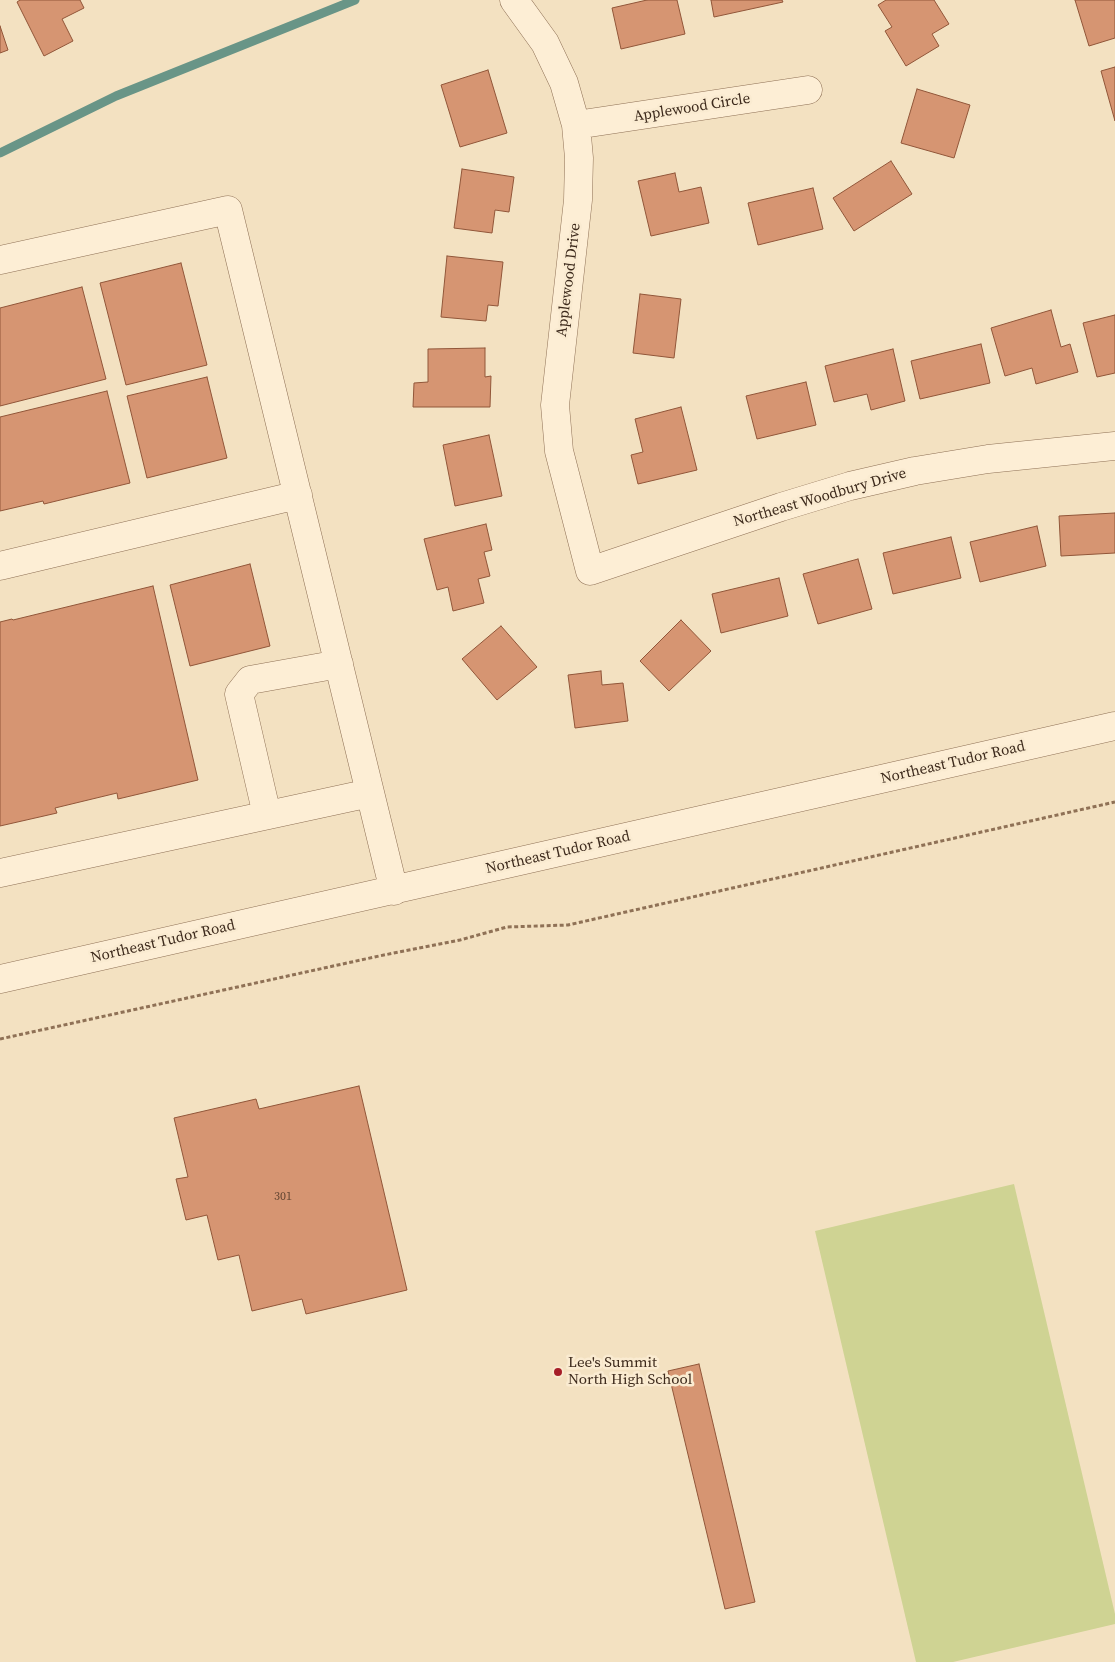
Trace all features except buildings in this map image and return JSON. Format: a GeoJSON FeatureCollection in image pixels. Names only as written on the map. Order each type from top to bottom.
{"type":"FeatureCollection","features":[{"type":"Feature","properties":{"kind":"street","name":"Applewood Drive"},"geometry":{"type":"LineString","coordinates":[[514,0],[544,43],[564,83],[576,125],[579,158],[578,200],[554,405],[559,451],[590,571]]}},
{"type":"Feature","properties":{"kind":"street","name":"Applewood Circle"},"geometry":{"type":"LineString","coordinates":[[576,125],[808,90]]}},
{"type":"Feature","properties":{"kind":"street"},"geometry":{"type":"LineString","coordinates":[[0,260],[228,210],[394,891]]}},
{"type":"Feature","properties":{"kind":"street","name":"Northeast Woodbury Drive"},"geometry":{"type":"LineString","coordinates":[[590,571],[850,486],[906,473],[988,459],[1115,446]]}},
{"type":"Feature","properties":{"kind":"street"},"geometry":{"type":"LineString","coordinates":[[0,566],[298,495]]}},
{"type":"Feature","properties":{"kind":"street"},"geometry":{"type":"LineString","coordinates":[[267,815],[239,694],[250,680],[339,664]]}},
{"type":"Feature","properties":{"kind":"street","name":"Northeast Tudor Road"},"geometry":{"type":"LineString","coordinates":[[0,979],[1115,726]]}},
{"type":"Feature","properties":{"kind":"street"},"geometry":{"type":"LineString","coordinates":[[0,873],[370,793]]}},
{"type":"Feature","properties":{"kind":"path"},"geometry":{"type":"LineString","coordinates":[[0,1039],[460,940],[507,928],[568,925],[1115,802]]}},
{"type":"Feature","properties":{"kind":"green space"},"geometry":{"type":"Polygon","coordinates":[[[1014,1184],[1115,1614],[1115,1624],[953,1662],[916,1662],[815,1231],[1014,1184]]]}},
{"type":"Feature","properties":{"kind":"waterway"},"geometry":{"type":"LineString","coordinates":[[0,153],[116,96],[355,0]]}},
{"type":"Feature","properties":{"kind":"place","name":"Lee's Summit North High School"},"geometry":{"type":"Point","coordinates":[558,1372]}}]}
